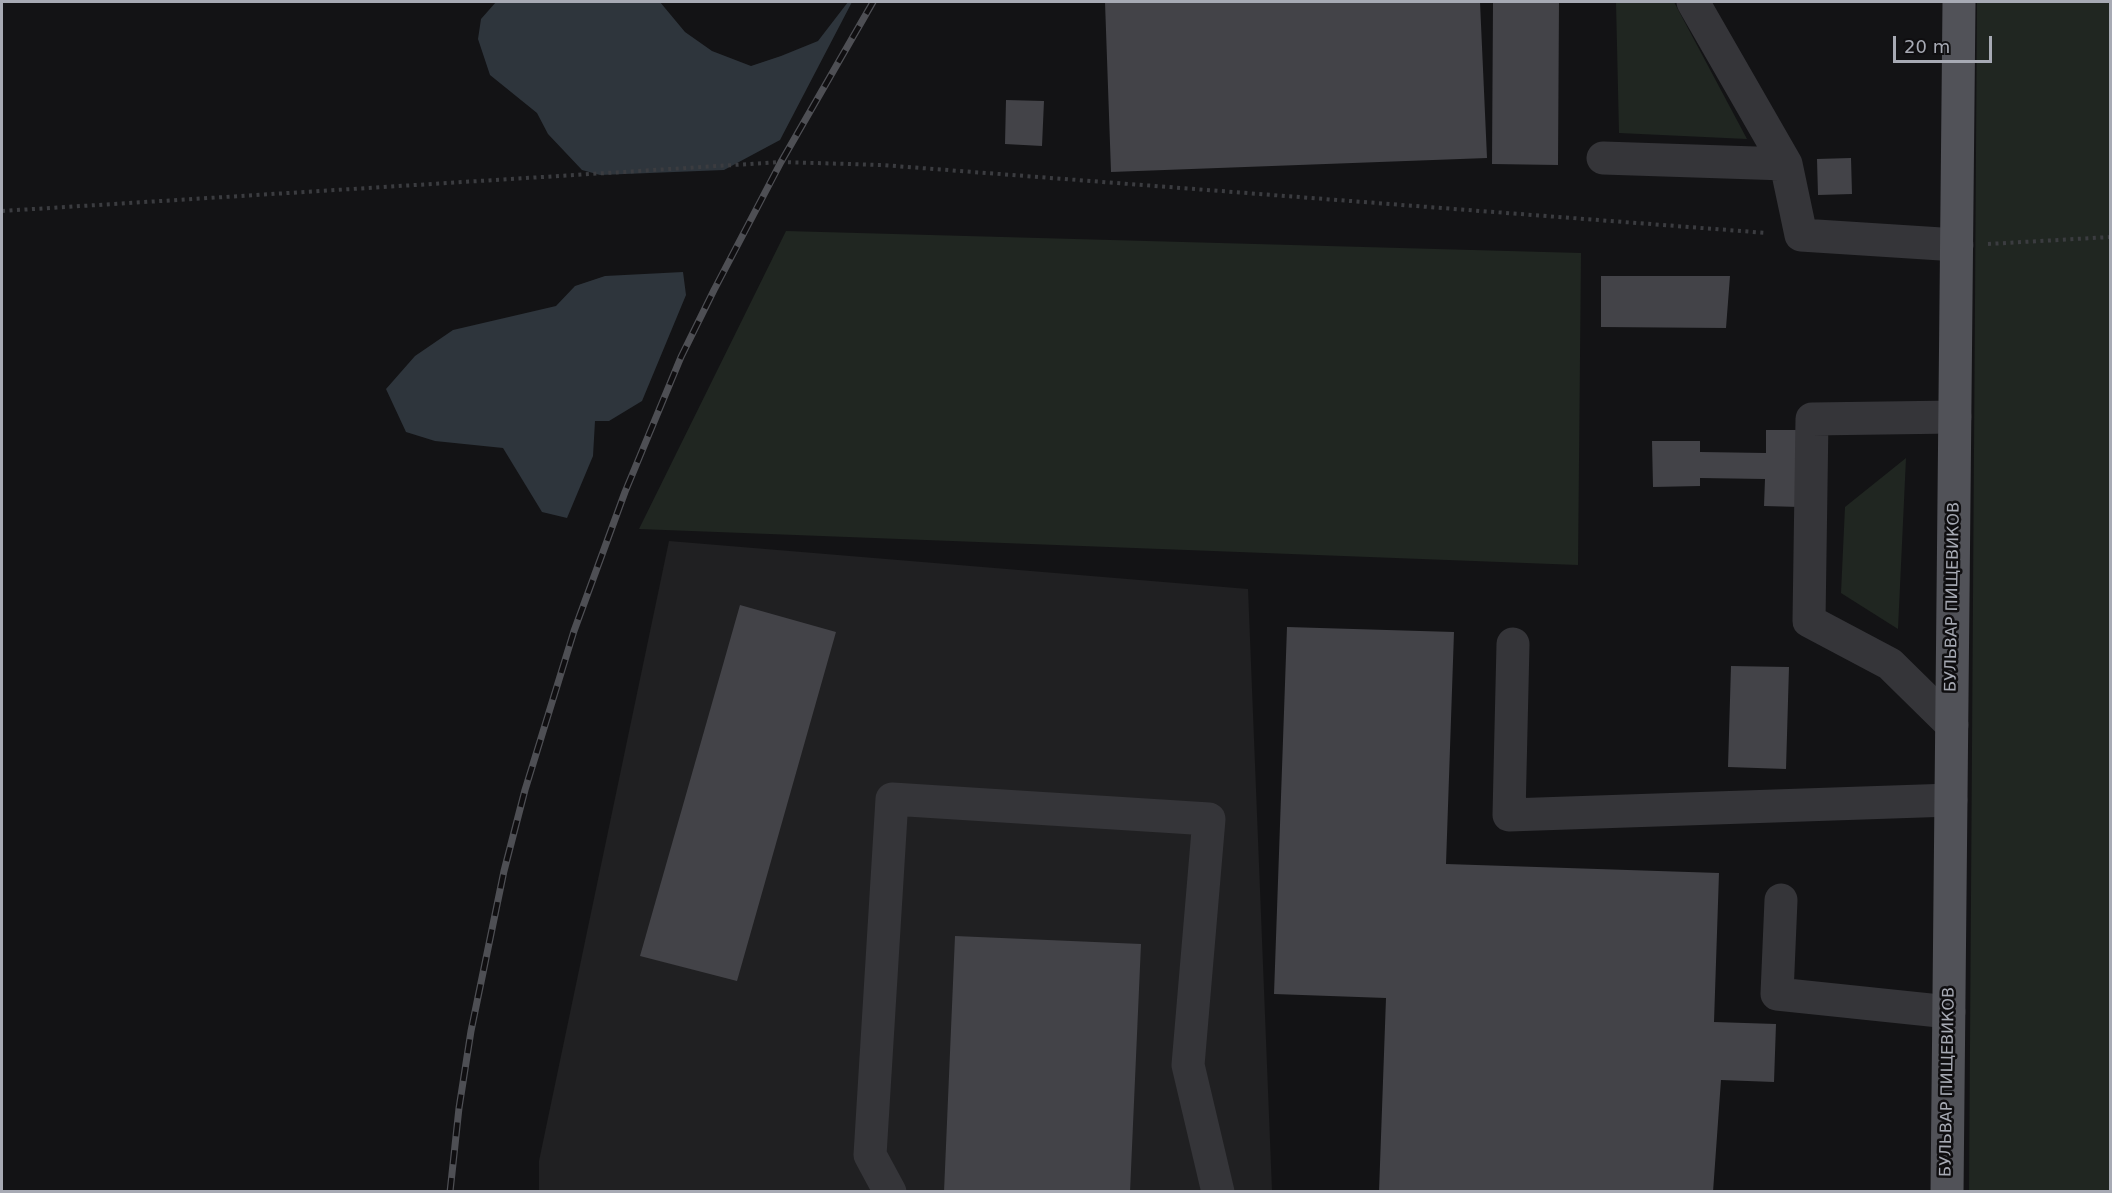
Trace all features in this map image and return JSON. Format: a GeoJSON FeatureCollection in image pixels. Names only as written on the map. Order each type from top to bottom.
{"type":"FeatureCollection","features":[{"type":"Feature","properties":{"kind":"main road","name":"БУЛЬВАР ПИЩЕВИКОВ"},"geometry":{"type":"LineString","coordinates":[[1947,1191],[1959,2]]}},
{"type":"Feature","properties":{"kind":"lane"},"geometry":{"type":"LineString","coordinates":[[1693,2],[1786,164],[1801,236],[1957,245]]}},
{"type":"Feature","properties":{"kind":"lane"},"geometry":{"type":"LineString","coordinates":[[1603,158],[1786,164]]}},
{"type":"Feature","properties":{"kind":"lane"},"geometry":{"type":"LineString","coordinates":[[1952,725],[1890,664],[1809,621],[1812,419],[1955,417]]}},
{"type":"Feature","properties":{"kind":"lane"},"geometry":{"type":"LineString","coordinates":[[1513,644],[1509,815],[1951,800]]}},
{"type":"Feature","properties":{"kind":"lane"},"geometry":{"type":"LineString","coordinates":[[890,1191],[870,1155],[892,799],[1209,819],[1188,1065],[1218,1191]]}},
{"type":"Feature","properties":{"kind":"lane"},"geometry":{"type":"LineString","coordinates":[[1781,900],[1777,994],[1949,1012]]}},
{"type":"Feature","properties":{"kind":"path"},"geometry":{"type":"LineString","coordinates":[[2,211],[781,162],[882,165],[1801,236]]}},
{"type":"Feature","properties":{"kind":"path"},"geometry":{"type":"LineString","coordinates":[[1957,245],[2110,237]]}},
{"type":"Feature","properties":{"kind":"shaded area"},"geometry":{"type":"Polygon","coordinates":[[[496,2],[660,2],[685,32],[712,51],[751,66],[818,41],[848,2],[852,2],[780,140],[724,170],[600,175],[582,170],[548,134],[537,113],[490,75],[478,39],[481,19],[496,2]]]}},
{"type":"Feature","properties":{"kind":"shaded area"},"geometry":{"type":"Polygon","coordinates":[[[1616,2],[1674,2],[1747,139],[1619,133],[1616,2]]]}},
{"type":"Feature","properties":{"kind":"shaded area"},"geometry":{"type":"Polygon","coordinates":[[[1977,2],[2110,2],[2110,1191],[1969,1191],[1977,2]]]}},
{"type":"Feature","properties":{"kind":"shaded area"},"geometry":{"type":"Polygon","coordinates":[[[786,231],[1581,253],[1578,565],[639,529],[786,231]]]}},
{"type":"Feature","properties":{"kind":"shaded area"},"geometry":{"type":"Polygon","coordinates":[[[683,272],[686,295],[642,401],[609,421],[595,421],[593,456],[567,518],[542,512],[503,448],[435,441],[406,432],[386,389],[415,356],[453,330],[556,306],[575,286],[605,276],[683,272]]]}},
{"type":"Feature","properties":{"kind":"shaded area"},"geometry":{"type":"Polygon","coordinates":[[[1906,458],[1898,629],[1841,593],[1845,507],[1906,458]]]}},
{"type":"Feature","properties":{"kind":"shaded area"},"geometry":{"type":"Polygon","coordinates":[[[669,541],[1248,589],[1272,1191],[539,1192],[539,1161],[669,541]]]}},
{"type":"Feature","properties":{"kind":"building"},"geometry":{"type":"Polygon","coordinates":[[[1105,2],[1480,2],[1487,158],[1111,172],[1105,2]]]}},
{"type":"Feature","properties":{"kind":"building"},"geometry":{"type":"Polygon","coordinates":[[[1493,2],[1559,2],[1558,165],[1492,164],[1493,2]]]}},
{"type":"Feature","properties":{"kind":"building"},"geometry":{"type":"Polygon","coordinates":[[[1006,100],[1044,101],[1042,146],[1005,144],[1006,100]]]}},
{"type":"Feature","properties":{"kind":"building"},"geometry":{"type":"Polygon","coordinates":[[[1851,158],[1852,194],[1818,195],[1817,159],[1851,158]]]}},
{"type":"Feature","properties":{"kind":"building"},"geometry":{"type":"Polygon","coordinates":[[[1601,276],[1730,276],[1726,328],[1601,327],[1601,276]]]}},
{"type":"Feature","properties":{"kind":"building"},"geometry":{"type":"Polygon","coordinates":[[[1766,430],[1802,430],[1800,507],[1764,506],[1765,479],[1700,478],[1700,486],[1653,487],[1652,441],[1700,441],[1700,452],[1766,453],[1766,430]]]}},
{"type":"Feature","properties":{"kind":"building"},"geometry":{"type":"Polygon","coordinates":[[[740,605],[836,632],[737,981],[640,956],[740,605]]]}},
{"type":"Feature","properties":{"kind":"building"},"geometry":{"type":"Polygon","coordinates":[[[1287,627],[1454,632],[1446,864],[1719,873],[1714,1022],[1776,1024],[1774,1082],[1721,1080],[1713,1192],[1379,1192],[1386,998],[1274,994],[1287,627]]]}},
{"type":"Feature","properties":{"kind":"building"},"geometry":{"type":"Polygon","coordinates":[[[1731,666],[1789,667],[1786,769],[1728,767],[1731,666]]]}},
{"type":"Feature","properties":{"kind":"building"},"geometry":{"type":"Polygon","coordinates":[[[955,936],[1141,944],[1130,1192],[944,1192],[955,936]]]}},
{"type":"Feature","properties":{"kind":"railway"},"geometry":{"type":"LineString","coordinates":[[450,1192],[459,1108],[471,1031],[504,871],[525,790],[574,631],[625,492],[681,357],[781,162],[873,2]]}}]}
